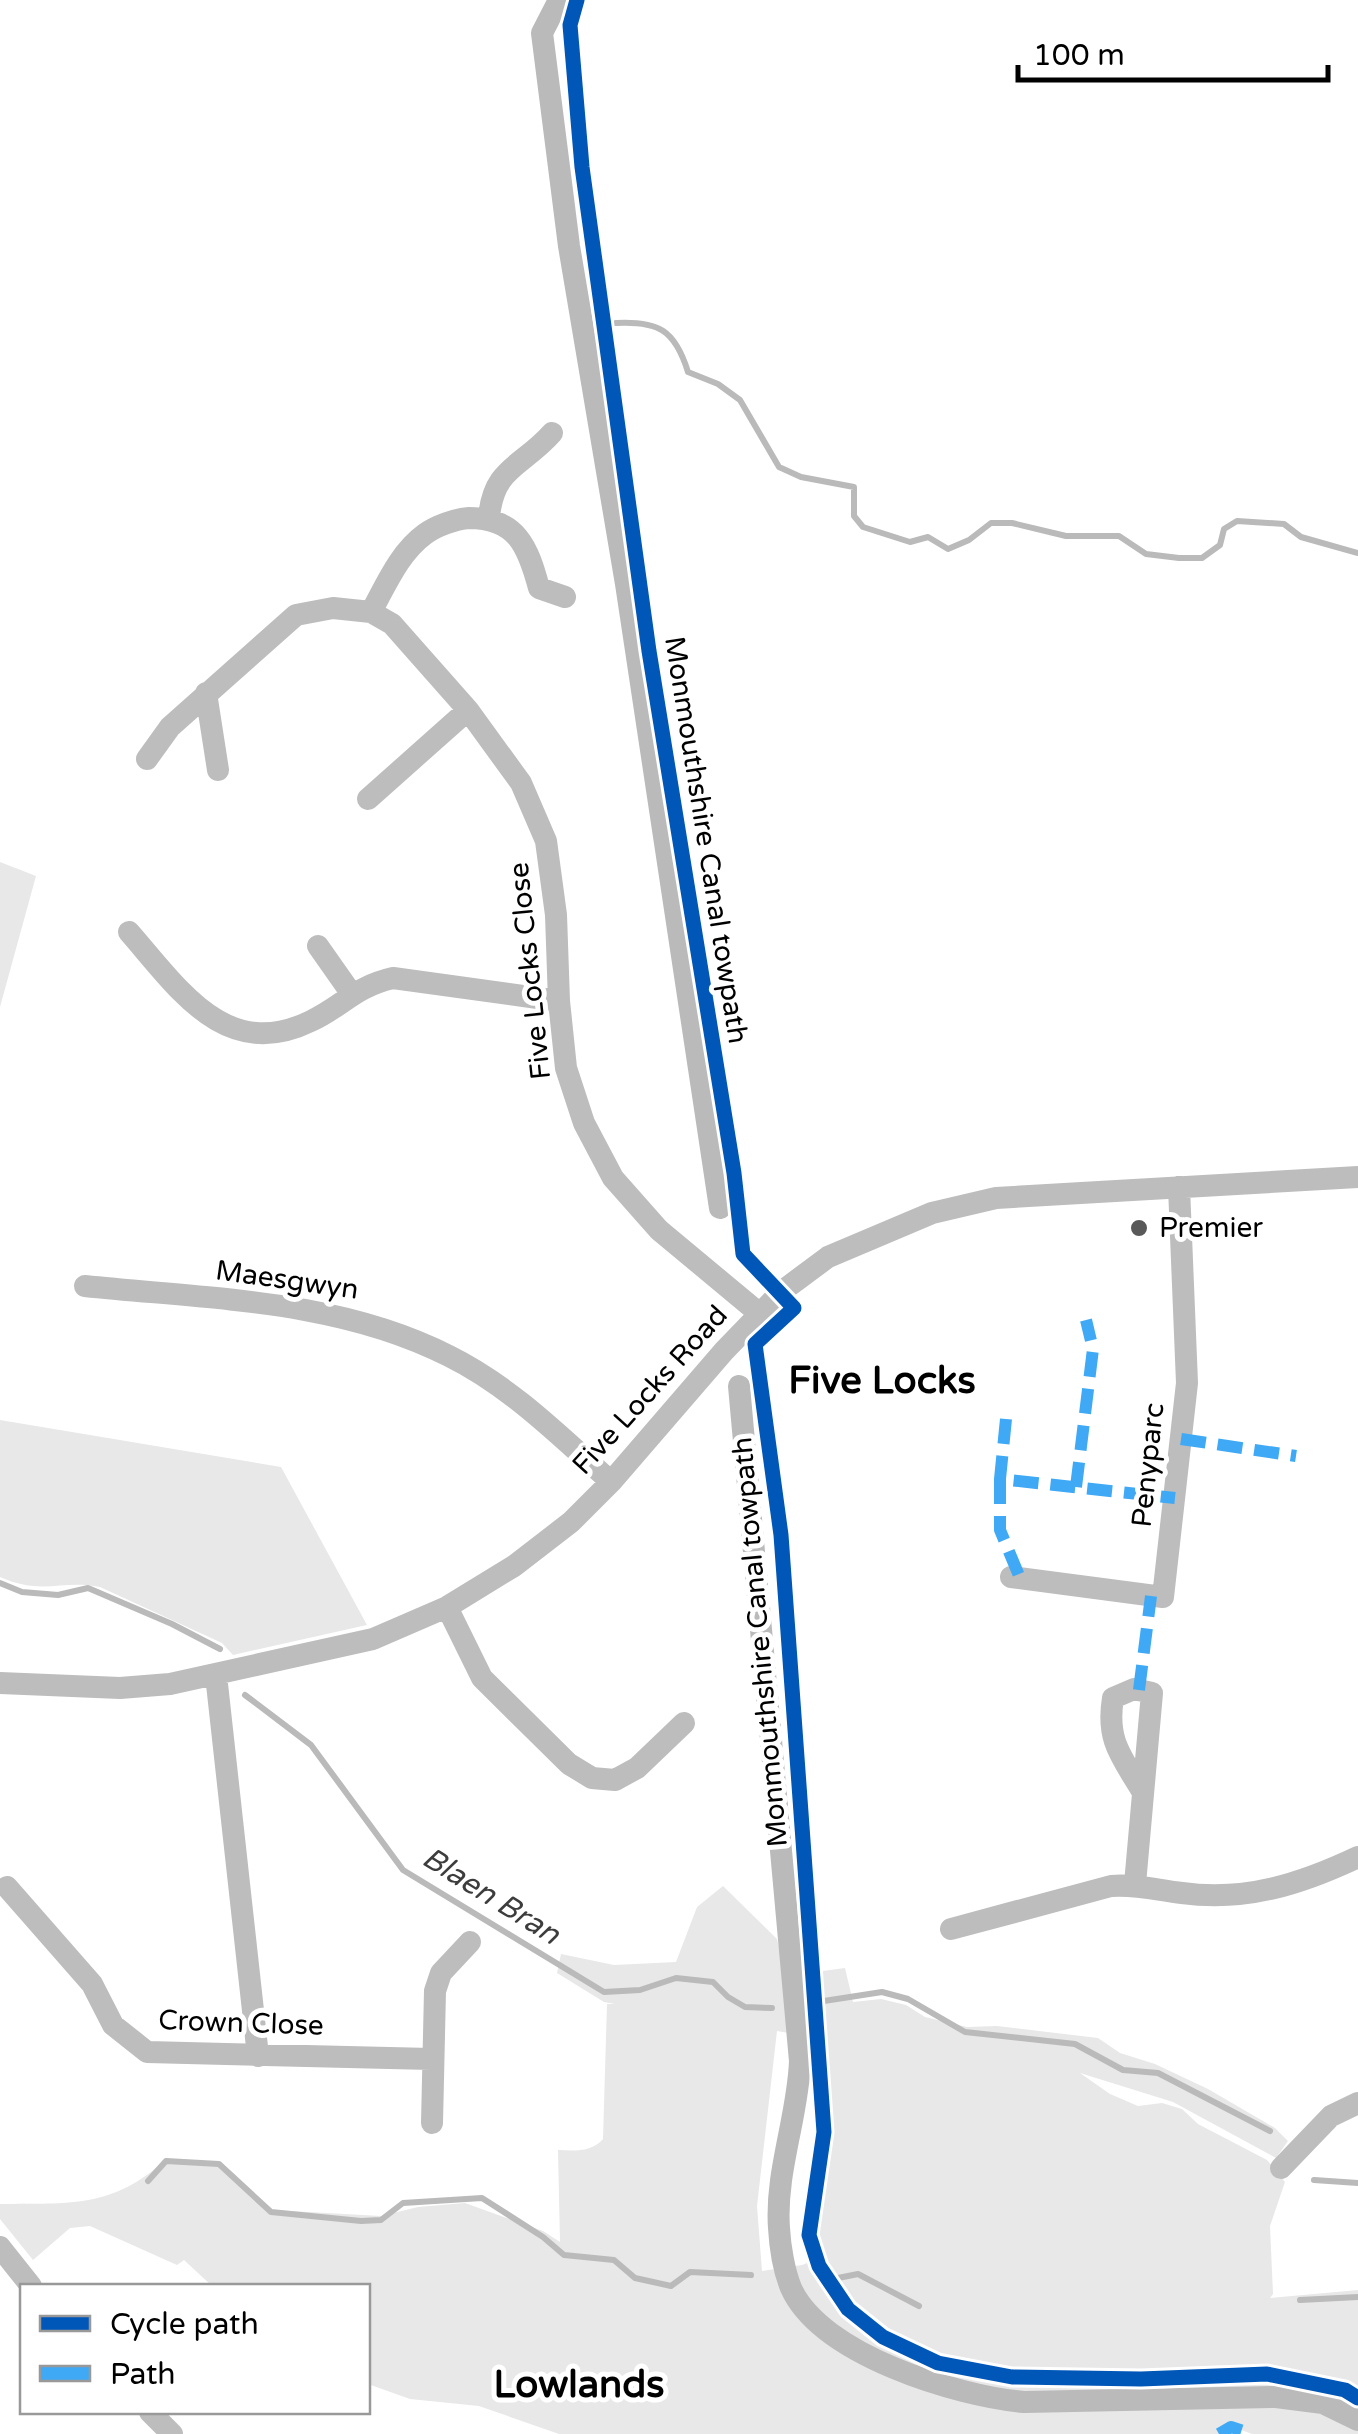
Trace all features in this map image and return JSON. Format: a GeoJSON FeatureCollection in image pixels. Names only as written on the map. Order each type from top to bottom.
{"type":"FeatureCollection","features":[{"type":"Feature","properties":{"kind":"street"},"geometry":{"type":"LineString","coordinates":[[489,518],[490,498],[497,481],[552,433]]}},
{"type":"Feature","properties":{"kind":"street"},"geometry":{"type":"LineString","coordinates":[[147,759],[170,728],[206,693],[296,615],[334,608],[371,612],[398,563],[426,533],[459,518],[489,518],[510,528],[522,541],[539,588],[565,596]]}},
{"type":"Feature","properties":{"kind":"street","name":"Five Locks Close"},"geometry":{"type":"LineString","coordinates":[[371,612],[392,624],[415,647],[468,710],[521,783],[546,841],[556,914],[566,1068],[584,1123],[613,1178],[659,1230],[760,1314]]}},
{"type":"Feature","properties":{"kind":"street"},"geometry":{"type":"LineString","coordinates":[[206,693],[218,770]]}},
{"type":"Feature","properties":{"kind":"street"},"geometry":{"type":"LineString","coordinates":[[368,799],[468,710]]}},
{"type":"Feature","properties":{"kind":"street"},"geometry":{"type":"LineString","coordinates":[[129,932],[217,1024],[263,1035],[311,1022],[351,993],[392,978],[559,1001]]}},
{"type":"Feature","properties":{"kind":"street"},"geometry":{"type":"LineString","coordinates":[[318,946],[351,993]]}},
{"type":"Feature","properties":{"kind":"street","name":"Five Locks Road"},"geometry":{"type":"LineString","coordinates":[[0,1683],[120,1688],[216,1675],[372,1639],[446,1607],[514,1566],[571,1522],[781,1292],[828,1256],[932,1213],[996,1198],[1358,1177]]}},
{"type":"Feature","properties":{"kind":"street","name":"Penyparc"},"geometry":{"type":"LineString","coordinates":[[1011,1577],[1163,1597],[1186,1383],[1180,1187]]}},
{"type":"Feature","properties":{"kind":"street","name":"Maesgwyn"},"geometry":{"type":"LineString","coordinates":[[85,1286],[304,1309],[378,1324],[452,1357],[498,1388],[611,1482]]}},
{"type":"Feature","properties":{"kind":"street"},"geometry":{"type":"LineString","coordinates":[[446,1607],[482,1678],[569,1764],[592,1778],[615,1780],[637,1768],[684,1722]]}},
{"type":"Feature","properties":{"kind":"street"},"geometry":{"type":"LineString","coordinates":[[216,1675],[258,2056]]}},
{"type":"Feature","properties":{"kind":"street"},"geometry":{"type":"LineString","coordinates":[[1136,1884],[1142,1790]]}},
{"type":"Feature","properties":{"kind":"street"},"geometry":{"type":"LineString","coordinates":[[952,1929],[1112,1886],[1136,1884],[1184,1894],[1244,1895],[1287,1886],[1358,1858]]}},
{"type":"Feature","properties":{"kind":"street","name":"Crown Close"},"geometry":{"type":"LineString","coordinates":[[7,1887],[92,1984],[113,2025],[148,2052],[431,2059]]}},
{"type":"Feature","properties":{"kind":"street"},"geometry":{"type":"LineString","coordinates":[[432,2123],[435,1991],[440,1973],[470,1942]]}},
{"type":"Feature","properties":{"kind":"street"},"geometry":{"type":"LineString","coordinates":[[1281,2168],[1331,2116],[1358,2103]]}},
{"type":"Feature","properties":{"kind":"street"},"geometry":{"type":"LineString","coordinates":[[0,2246],[29,2284]]}},
{"type":"Feature","properties":{"kind":"street"},"geometry":{"type":"LineString","coordinates":[[152,2414],[172,2434]]}},
{"type":"Feature","properties":{"kind":"shaded area"},"geometry":{"type":"Polygon","coordinates":[[[0,862],[36,876],[0,1007],[0,862]]]}},
{"type":"Feature","properties":{"kind":"shaded area"},"geometry":{"type":"Polygon","coordinates":[[[0,1420],[281,1467],[367,1625],[233,1655],[222,1643],[100,1587],[28,1585],[0,1577],[0,1420]]]}},
{"type":"Feature","properties":{"kind":"shaded area"},"geometry":{"type":"Polygon","coordinates":[[[723,1886],[777,1939],[786,1976],[845,1968],[853,2002],[881,1999],[906,2005],[925,2017],[967,2027],[997,2026],[1098,2038],[1120,2053],[1155,2064],[1208,2089],[1275,2128],[1288,2141],[1276,2158],[1173,2102],[1080,2073],[1110,2094],[1138,2106],[1162,2103],[1182,2109],[1198,2124],[1267,2160],[1285,2182],[1270,2226],[1270,2298],[1358,2290],[1358,2434],[1252,2434],[1236,2428],[1224,2434],[559,2434],[479,2406],[410,2399],[370,2385],[370,2284],[210,2284],[184,2260],[177,2265],[90,2226],[70,2228],[33,2260],[0,2219],[0,2204],[68,2203],[108,2195],[127,2187],[166,2159],[221,2162],[272,2210],[381,2216],[418,2207],[465,2203],[543,2231],[560,2242],[558,2150],[588,2148],[603,2139],[607,2004],[615,2004],[604,2002],[557,1973],[561,1954],[614,1965],[676,1962],[697,1907],[723,1886]],[[777,2031],[757,2206],[762,2271],[802,2265],[822,2257],[817,2239],[831,2134],[824,2039],[777,2031]]]}},
{"type":"Feature","properties":{"kind":"waterway"},"geometry":{"type":"LineString","coordinates":[[559,0],[542,33],[569,246],[626,584],[720,1208]]}},
{"type":"Feature","properties":{"kind":"waterway"},"geometry":{"type":"LineString","coordinates":[[616,323],[644,324],[663,331],[677,346],[688,372],[718,384],[740,400],[779,467],[801,477],[854,487],[854,516],[863,527],[910,542],[928,537],[948,549],[969,540],[991,523],[1012,523],[1066,536],[1119,536],[1146,554],[1202,558],[1220,545],[1224,529],[1237,521],[1284,524],[1301,537],[1358,553]]}},
{"type":"Feature","properties":{"kind":"waterway"},"geometry":{"type":"LineString","coordinates":[[739,1386],[800,2061],[779,2207],[781,2250],[791,2288],[807,2312],[860,2352],[894,2368],[964,2391],[1024,2402],[1276,2397],[1323,2403],[1358,2420]]}},
{"type":"Feature","properties":{"kind":"waterway","name":"Blaen Bran"},"geometry":{"type":"LineString","coordinates":[[0,1583],[22,1592],[58,1595],[88,1588],[220,1649]]}},
{"type":"Feature","properties":{"kind":"waterway","name":"Blaen Bran"},"geometry":{"type":"LineString","coordinates":[[245,1695],[311,1745],[403,1870],[604,1992],[640,1990],[676,1978],[713,1982],[745,2007],[772,2008]]}},
{"type":"Feature","properties":{"kind":"waterway","name":"Blaen Bran"},"geometry":{"type":"LineString","coordinates":[[824,2001],[882,1992],[908,1999],[965,2032],[1075,2044],[1123,2070],[1158,2073],[1270,2131]]}},
{"type":"Feature","properties":{"kind":"waterway"},"geometry":{"type":"LineString","coordinates":[[148,2181],[166,2161],[219,2164],[271,2212],[361,2221],[381,2220],[403,2203],[482,2198],[564,2255],[614,2260],[635,2278],[671,2286],[690,2272],[751,2275]]}},
{"type":"Feature","properties":{"kind":"waterway","name":"Blaen Bran"},"geometry":{"type":"LineString","coordinates":[[1314,2180],[1358,2183]]}},
{"type":"Feature","properties":{"kind":"waterway"},"geometry":{"type":"LineString","coordinates":[[838,2278],[858,2274],[919,2306]]}},
{"type":"Feature","properties":{"kind":"waterway"},"geometry":{"type":"LineString","coordinates":[[1300,2300],[1358,2297]]}},
{"type":"Feature","properties":{"kind":"marked path"},"geometry":{"type":"LineString","coordinates":[[1076,1487],[1093,1349],[1086,1320]]}},
{"type":"Feature","properties":{"kind":"marked path"},"geometry":{"type":"LineString","coordinates":[[1006,1419],[1000,1479],[1175,1498]]}},
{"type":"Feature","properties":{"kind":"marked path"},"geometry":{"type":"LineString","coordinates":[[1181,1439],[1296,1456]]}},
{"type":"Feature","properties":{"kind":"marked path"},"geometry":{"type":"LineString","coordinates":[[1000,1479],[1000,1530],[1020,1578]]}},
{"type":"Feature","properties":{"kind":"marked path"},"geometry":{"type":"LineString","coordinates":[[1139,1690],[1151,1596]]}},
{"type":"Feature","properties":{"kind":"marked path"},"geometry":{"type":"LineString","coordinates":[[1219,2434],[1231,2427],[1253,2434]]}},
{"type":"Feature","properties":{"kind":"cycle path","name":"Monmouthshire Canal towpath"},"geometry":{"type":"LineString","coordinates":[[577,0],[570,25],[582,167],[649,651],[734,1173],[743,1254],[794,1308],[755,1344],[781,1535],[824,2132],[809,2235],[819,2266],[848,2309],[883,2337],[938,2363],[1012,2377],[1141,2379],[1267,2374],[1345,2390],[1358,2398]]}},
{"type":"Feature","properties":{"kind":"place","name":"Premier"},"geometry":{"type":"Point","coordinates":[1139,1228]}},
{"type":"Feature","properties":{"kind":"district","name":"Five Locks"},"geometry":{"type":"Point","coordinates":[882,1381]}},
{"type":"Feature","properties":{"kind":"district","name":"Lowlands"},"geometry":{"type":"Point","coordinates":[579,2385]}}]}
